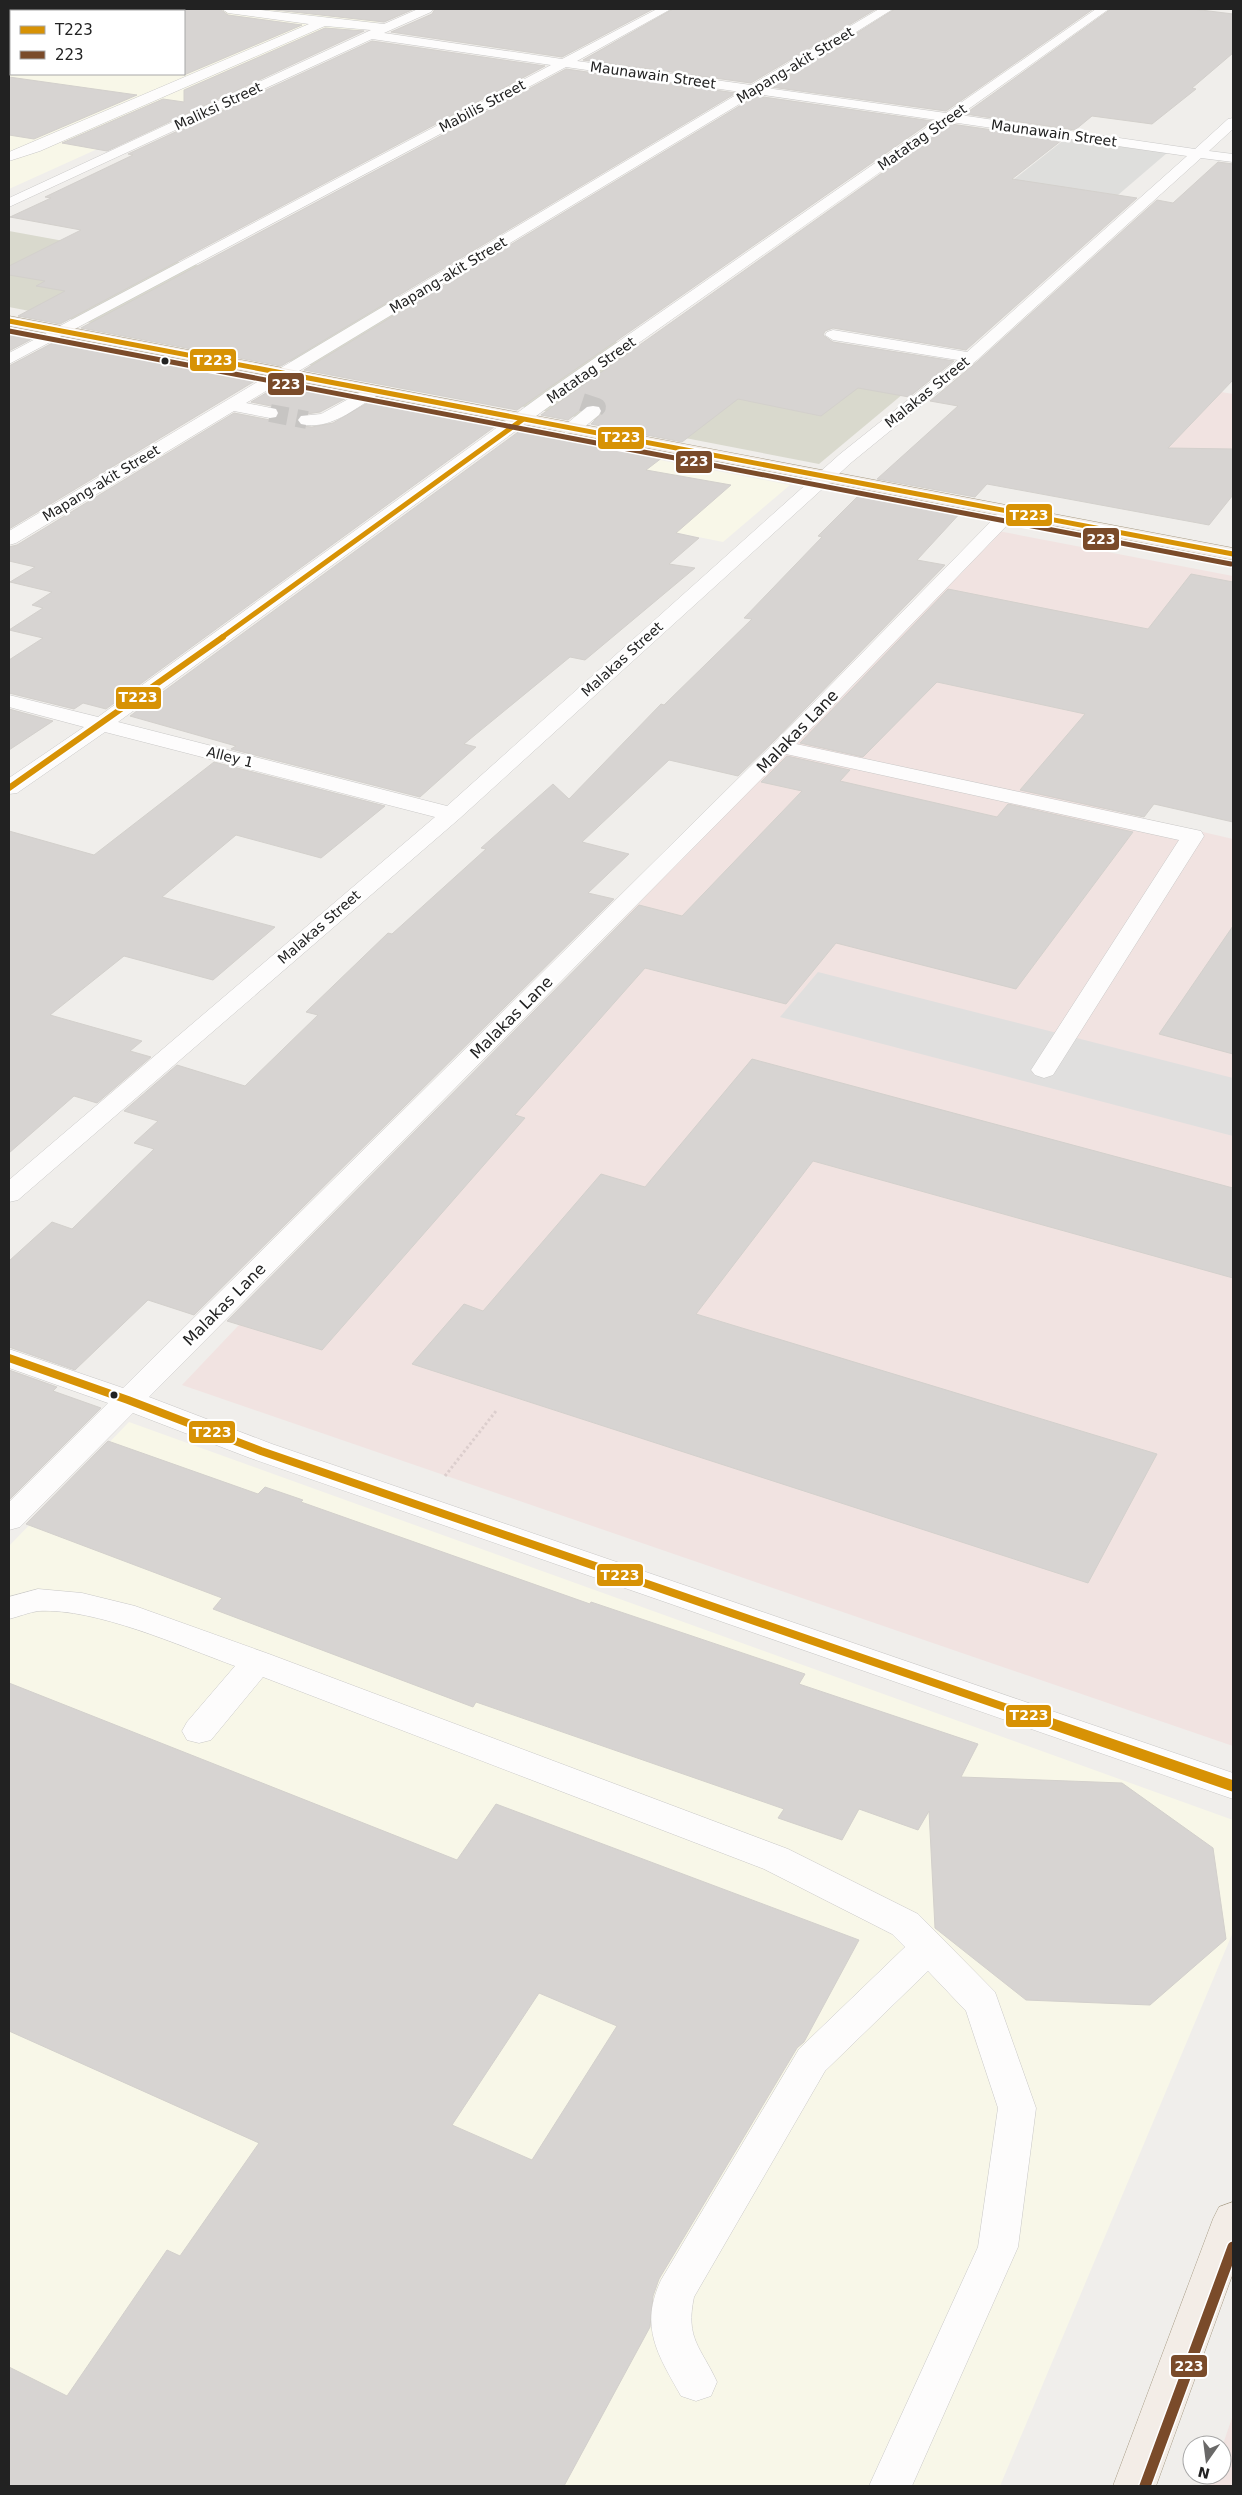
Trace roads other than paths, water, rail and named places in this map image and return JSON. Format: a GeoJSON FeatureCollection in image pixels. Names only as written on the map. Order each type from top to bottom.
{"type":"FeatureCollection","features":[{"type":"Feature","properties":{"kind":"main road"},"geometry":{"type":"LineString","coordinates":[[9,322],[1233,554]]}},
{"type":"Feature","properties":{"kind":"main road"},"geometry":{"type":"LineString","coordinates":[[1134,2486],[1233,2219]]}},
{"type":"Feature","properties":{"kind":"street"},"geometry":{"type":"LineString","coordinates":[[228,9],[323,22],[386,28]]}},
{"type":"Feature","properties":{"kind":"street","name":"Maliksi Street"},"geometry":{"type":"LineString","coordinates":[[9,203],[427,9]]}},
{"type":"Feature","properties":{"kind":"street","name":"Mabilis Street"},"geometry":{"type":"LineString","coordinates":[[9,359],[665,9]]}},
{"type":"Feature","properties":{"kind":"street","name":"Mapang-akit Street"},"geometry":{"type":"LineString","coordinates":[[9,539],[887,9]]}},
{"type":"Feature","properties":{"kind":"street","name":"Matatag Street"},"geometry":{"type":"LineString","coordinates":[[9,788],[102,724],[522,420],[552,396],[1103,9]]}},
{"type":"Feature","properties":{"kind":"street"},"geometry":{"type":"LineString","coordinates":[[9,157],[35,148],[323,22]]}},
{"type":"Feature","properties":{"kind":"street","name":"Maunawain Street"},"geometry":{"type":"LineString","coordinates":[[370,35],[1233,158]]}},
{"type":"Feature","properties":{"kind":"street","name":"Malakas Street"},"geometry":{"type":"LineString","coordinates":[[9,1194],[451,814],[826,477],[971,357],[1197,152],[1233,122]]}},
{"type":"Feature","properties":{"kind":"street"},"geometry":{"type":"LineString","coordinates":[[9,144],[35,148]]}},
{"type":"Feature","properties":{"kind":"street"},"geometry":{"type":"LineString","coordinates":[[833,335],[971,357]]}},
{"type":"Feature","properties":{"kind":"street"},"geometry":{"type":"LineString","coordinates":[[307,420],[325,419],[372,391]]}},
{"type":"Feature","properties":{"kind":"street"},"geometry":{"type":"LineString","coordinates":[[552,396],[575,400]]}},
{"type":"Feature","properties":{"kind":"street"},"geometry":{"type":"LineString","coordinates":[[231,405],[270,413]]}},
{"type":"Feature","properties":{"kind":"street"},"geometry":{"type":"LineString","coordinates":[[571,429],[593,411]]}},
{"type":"Feature","properties":{"kind":"street","name":"Malakas Lane"},"geometry":{"type":"LineString","coordinates":[[9,1520],[787,749],[1010,512]]}},
{"type":"Feature","properties":{"kind":"street","name":"Alley 1"},"geometry":{"type":"LineString","coordinates":[[9,701],[451,814]]}},
{"type":"Feature","properties":{"kind":"street"},"geometry":{"type":"LineString","coordinates":[[787,749],[1193,836],[1044,1070]]}},
{"type":"Feature","properties":{"kind":"street"},"geometry":{"type":"LineString","coordinates":[[9,1358],[128,1400],[260,1451],[1233,1786]]}},
{"type":"Feature","properties":{"kind":"street"},"geometry":{"type":"LineString","coordinates":[[9,1608],[38,1600],[82,1604],[124,1614],[257,1662],[776,1859],[905,1924],[982,2003],[1016,2108],[998,2247],[891,2486]]}},
{"type":"Feature","properties":{"kind":"street"},"geometry":{"type":"LineString","coordinates":[[199,1731],[257,1662]]}},
{"type":"Feature","properties":{"kind":"street"},"geometry":{"type":"LineString","coordinates":[[696,2382],[670,2335],[670,2314],[675,2293],[812,2060],[928,1948]]}},
{"type":"Feature","properties":{"kind":"tunnel"},"geometry":{"type":"LineString","coordinates":[[582,402],[597,407],[593,411]]}},
{"type":"Feature","properties":{"kind":"tunnel"},"geometry":{"type":"LineString","coordinates":[[270,413],[307,420]]}}]}
